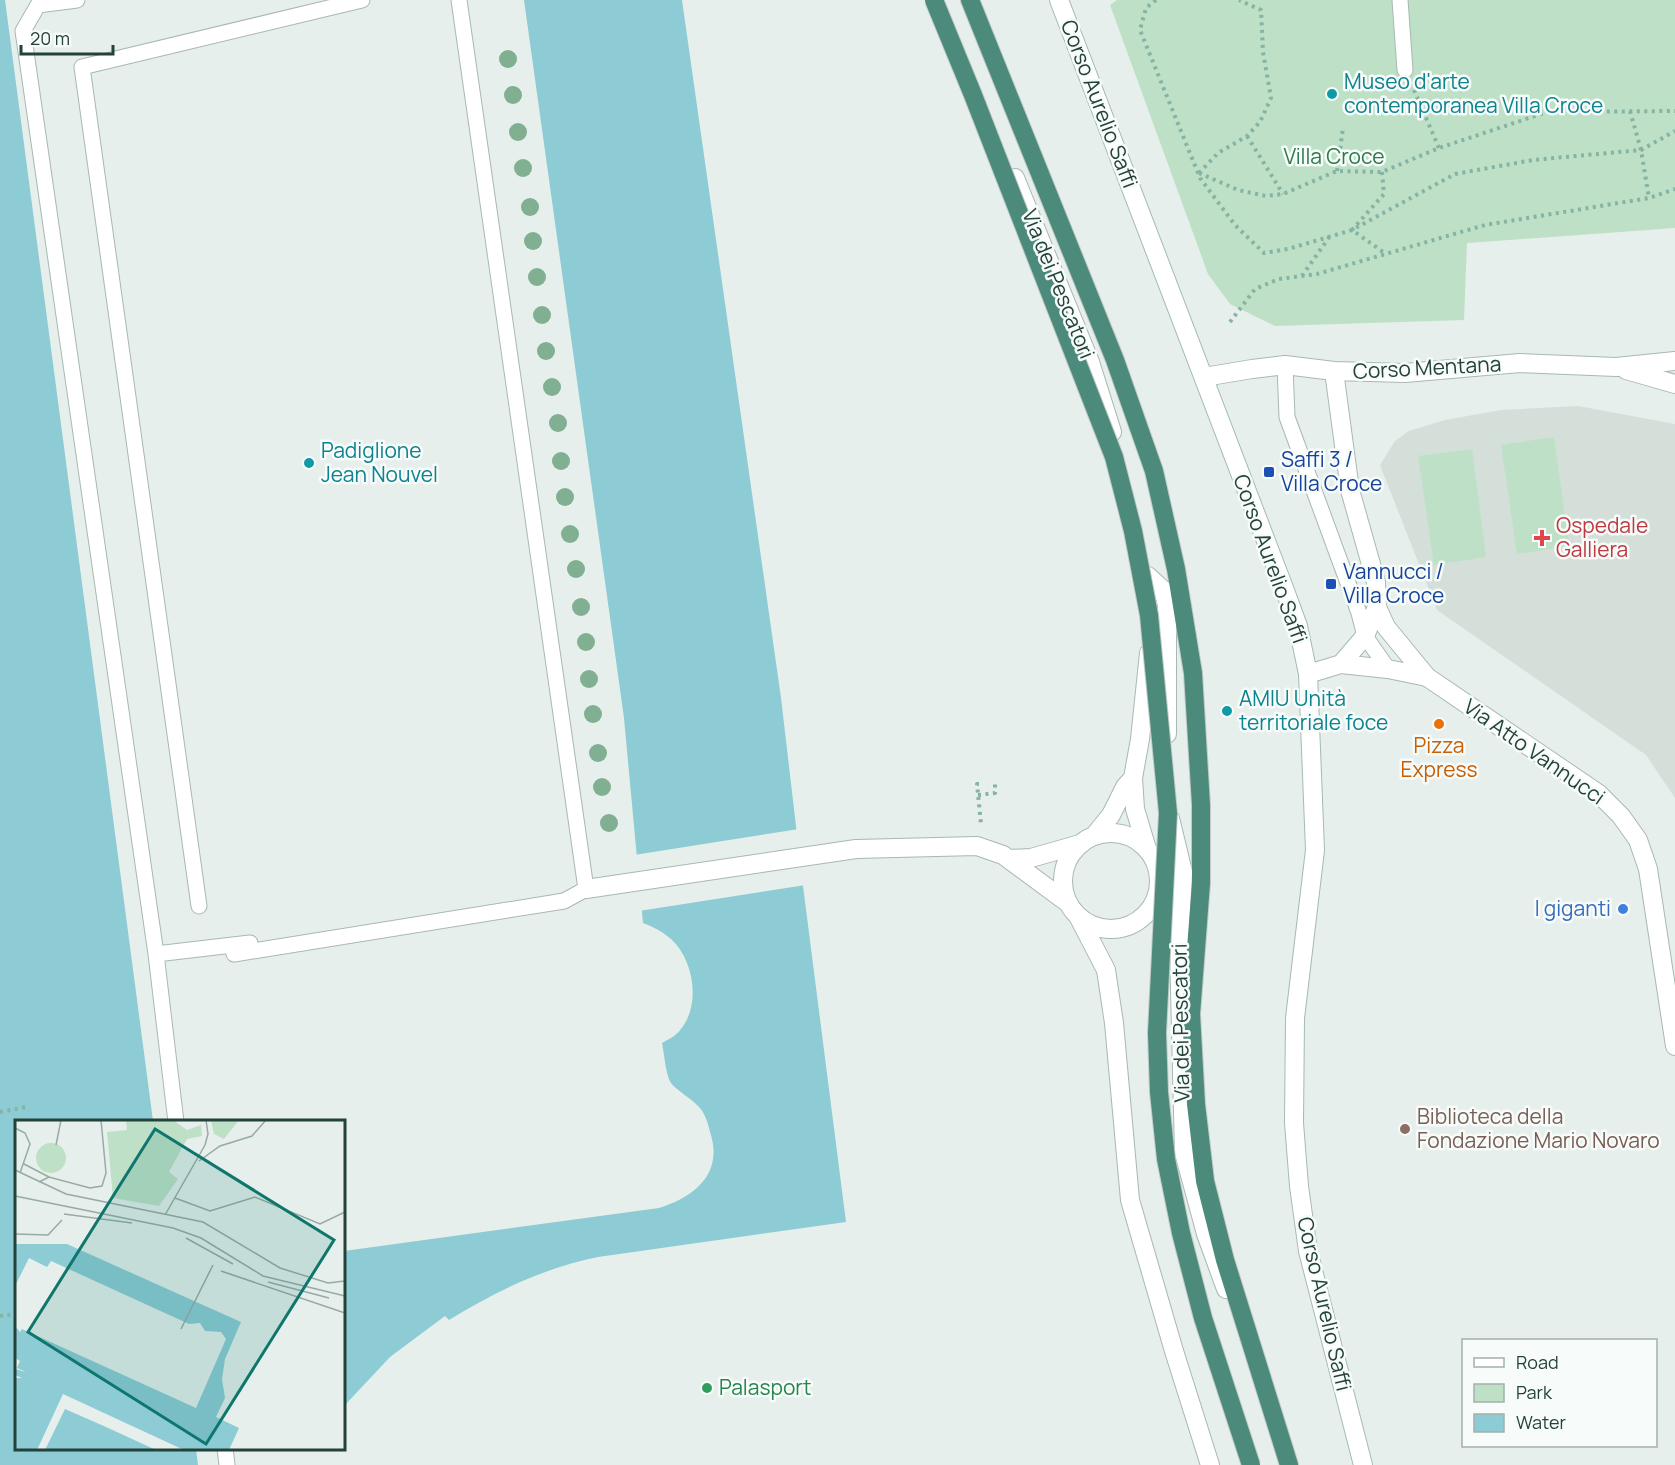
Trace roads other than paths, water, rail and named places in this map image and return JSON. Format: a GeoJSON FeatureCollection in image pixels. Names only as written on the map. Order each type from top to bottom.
{"type":"FeatureCollection","features":[{"type":"Feature","properties":{"kind":"highway"},"geometry":{"type":"LineString","coordinates":[[934,0],[1114,457],[1133,531],[1149,615],[1168,813],[1157,1033],[1159,1092],[1166,1159],[1181,1233],[1203,1318],[1251,1465]]}},
{"type":"Feature","properties":{"kind":"highway"},"geometry":{"type":"LineString","coordinates":[[970,0],[1115,360],[1154,471],[1176,569],[1193,674],[1201,805],[1201,883],[1191,1014],[1196,1104],[1204,1181],[1222,1249],[1289,1465]]}},
{"type":"Feature","properties":{"kind":"street","name":"Via dei Pescatori"},"geometry":{"type":"LineString","coordinates":[[944,0],[1089,362],[1134,506],[1148,576],[1149,646],[1140,739],[1133,778],[1135,809],[1159,879],[1154,903],[1144,916],[1124,928],[1107,929],[1091,925],[1073,910],[1063,888],[1064,871],[1070,856],[1111,815],[1125,787],[1133,778]]}},
{"type":"Feature","properties":{"kind":"street","name":"Corso Aurelio Saffi"},"geometry":{"type":"LineString","coordinates":[[1059,0],[1298,626],[1308,675],[1315,850],[1295,1018],[1294,1123],[1299,1186],[1308,1251],[1363,1465]]}},
{"type":"Feature","properties":{"kind":"street","name":"Corso Mentana"},"geometry":{"type":"LineString","coordinates":[[1204,377],[1285,365],[1334,371],[1405,373],[1520,363],[1616,367],[1675,361]]}},
{"type":"Feature","properties":{"kind":"street","name":"Corso Mentana"},"geometry":{"type":"LineString","coordinates":[[1616,367],[1675,384]]}},
{"type":"Feature","properties":{"kind":"street","name":"Via Atto Vannucci"},"geometry":{"type":"LineString","coordinates":[[1334,371],[1350,490],[1376,582],[1377,607],[1386,627],[1427,677],[1599,794],[1621,816],[1638,840],[1648,869],[1675,1046]]}},
{"type":"Feature","properties":{"kind":"street","name":"Via dei Pescatori"},"geometry":{"type":"LineString","coordinates":[[1148,576],[1163,590],[1167,605],[1166,798],[1183,873],[1179,948],[1184,1153],[1206,1234],[1234,1312],[1282,1465]]}},
{"type":"Feature","properties":{"kind":"street","name":"Via Atto Vannucci"},"geometry":{"type":"LineString","coordinates":[[1341,664],[1365,636],[1377,607]]}},
{"type":"Feature","properties":{"kind":"street","name":"Via Atto Vannucci"},"geometry":{"type":"LineString","coordinates":[[1308,675],[1341,664],[1388,669],[1427,677]]}},
{"type":"Feature","properties":{"kind":"street"},"geometry":{"type":"LineString","coordinates":[[1009,859],[1031,858],[1110,832],[1134,838],[1147,849]]}},
{"type":"Feature","properties":{"kind":"street"},"geometry":{"type":"LineString","coordinates":[[586,888],[856,849],[977,846],[997,852],[1009,859],[1073,910],[1106,970],[1114,1023],[1130,1200],[1210,1465]]}},
{"type":"Feature","properties":{"kind":"lane"},"geometry":{"type":"LineString","coordinates":[[77,0],[38,2],[23,31],[156,954],[176,1120]]}},
{"type":"Feature","properties":{"kind":"lane"},"geometry":{"type":"LineString","coordinates":[[199,906],[82,67],[362,0]]}},
{"type":"Feature","properties":{"kind":"lane"},"geometry":{"type":"LineString","coordinates":[[234,954],[564,901],[586,888],[459,0]]}},
{"type":"Feature","properties":{"kind":"lane"},"geometry":{"type":"LineString","coordinates":[[1400,0],[1405,70]]}},
{"type":"Feature","properties":{"kind":"lane"},"geometry":{"type":"LineString","coordinates":[[1285,365],[1287,417],[1359,613],[1365,636],[1388,669]]}},
{"type":"Feature","properties":{"kind":"lane"},"geometry":{"type":"LineString","coordinates":[[156,954],[351,930]]}},
{"type":"Feature","properties":{"kind":"lane"},"geometry":{"type":"LineString","coordinates":[[225,1450],[227,1465]]}},
{"type":"Feature","properties":{"kind":"water"},"geometry":{"type":"Polygon","coordinates":[[[0,0],[5,0],[153,1120],[15,1120],[15,1450],[196,1450],[198,1465],[0,1465],[0,0]]]}},
{"type":"Feature","properties":{"kind":"water"},"geometry":{"type":"Polygon","coordinates":[[[524,0],[682,0],[781,698],[846,1222],[598,1257],[559,1267],[503,1290],[449,1320],[445,1316],[390,1357],[345,1405],[345,1251],[659,1208],[695,1190],[710,1171],[713,1147],[705,1115],[696,1104],[671,1083],[664,1058],[662,1043],[677,1034],[687,1019],[693,995],[692,982],[690,970],[679,948],[664,934],[643,923],[624,718],[524,0]]]}},
{"type":"Feature","properties":{"kind":"place","name":"Museo d'arte contemporanea Villa Croce"},"geometry":{"type":"Point","coordinates":[1332,94]}},
{"type":"Feature","properties":{"kind":"place","name":"Padiglione Jean Nouvel"},"geometry":{"type":"Point","coordinates":[309,463]}},
{"type":"Feature","properties":{"kind":"place","name":"Saffi 3 / Villa Croce"},"geometry":{"type":"Point","coordinates":[1269,472]}},
{"type":"Feature","properties":{"kind":"place","name":"Ospedale Galliera"},"geometry":{"type":"Point","coordinates":[1542,538]}},
{"type":"Feature","properties":{"kind":"place","name":"Vannucci / Villa Croce"},"geometry":{"type":"Point","coordinates":[1331,584]}},
{"type":"Feature","properties":{"kind":"place","name":"AMIU Unità territoriale foce"},"geometry":{"type":"Point","coordinates":[1227,711]}},
{"type":"Feature","properties":{"kind":"place","name":"Pizza Express"},"geometry":{"type":"Point","coordinates":[1439,724]}},
{"type":"Feature","properties":{"kind":"place","name":"I giganti"},"geometry":{"type":"Point","coordinates":[1623,909]}},
{"type":"Feature","properties":{"kind":"place","name":"Biblioteca della Fondazione Mario Novaro"},"geometry":{"type":"Point","coordinates":[1405,1129]}},
{"type":"Feature","properties":{"kind":"place","name":"Palasport"},"geometry":{"type":"Point","coordinates":[707,1388]}},
{"type":"Feature","properties":{"kind":"park label","name":"Villa Croce"},"geometry":{"type":"Point","coordinates":[1334,157]}}]}
